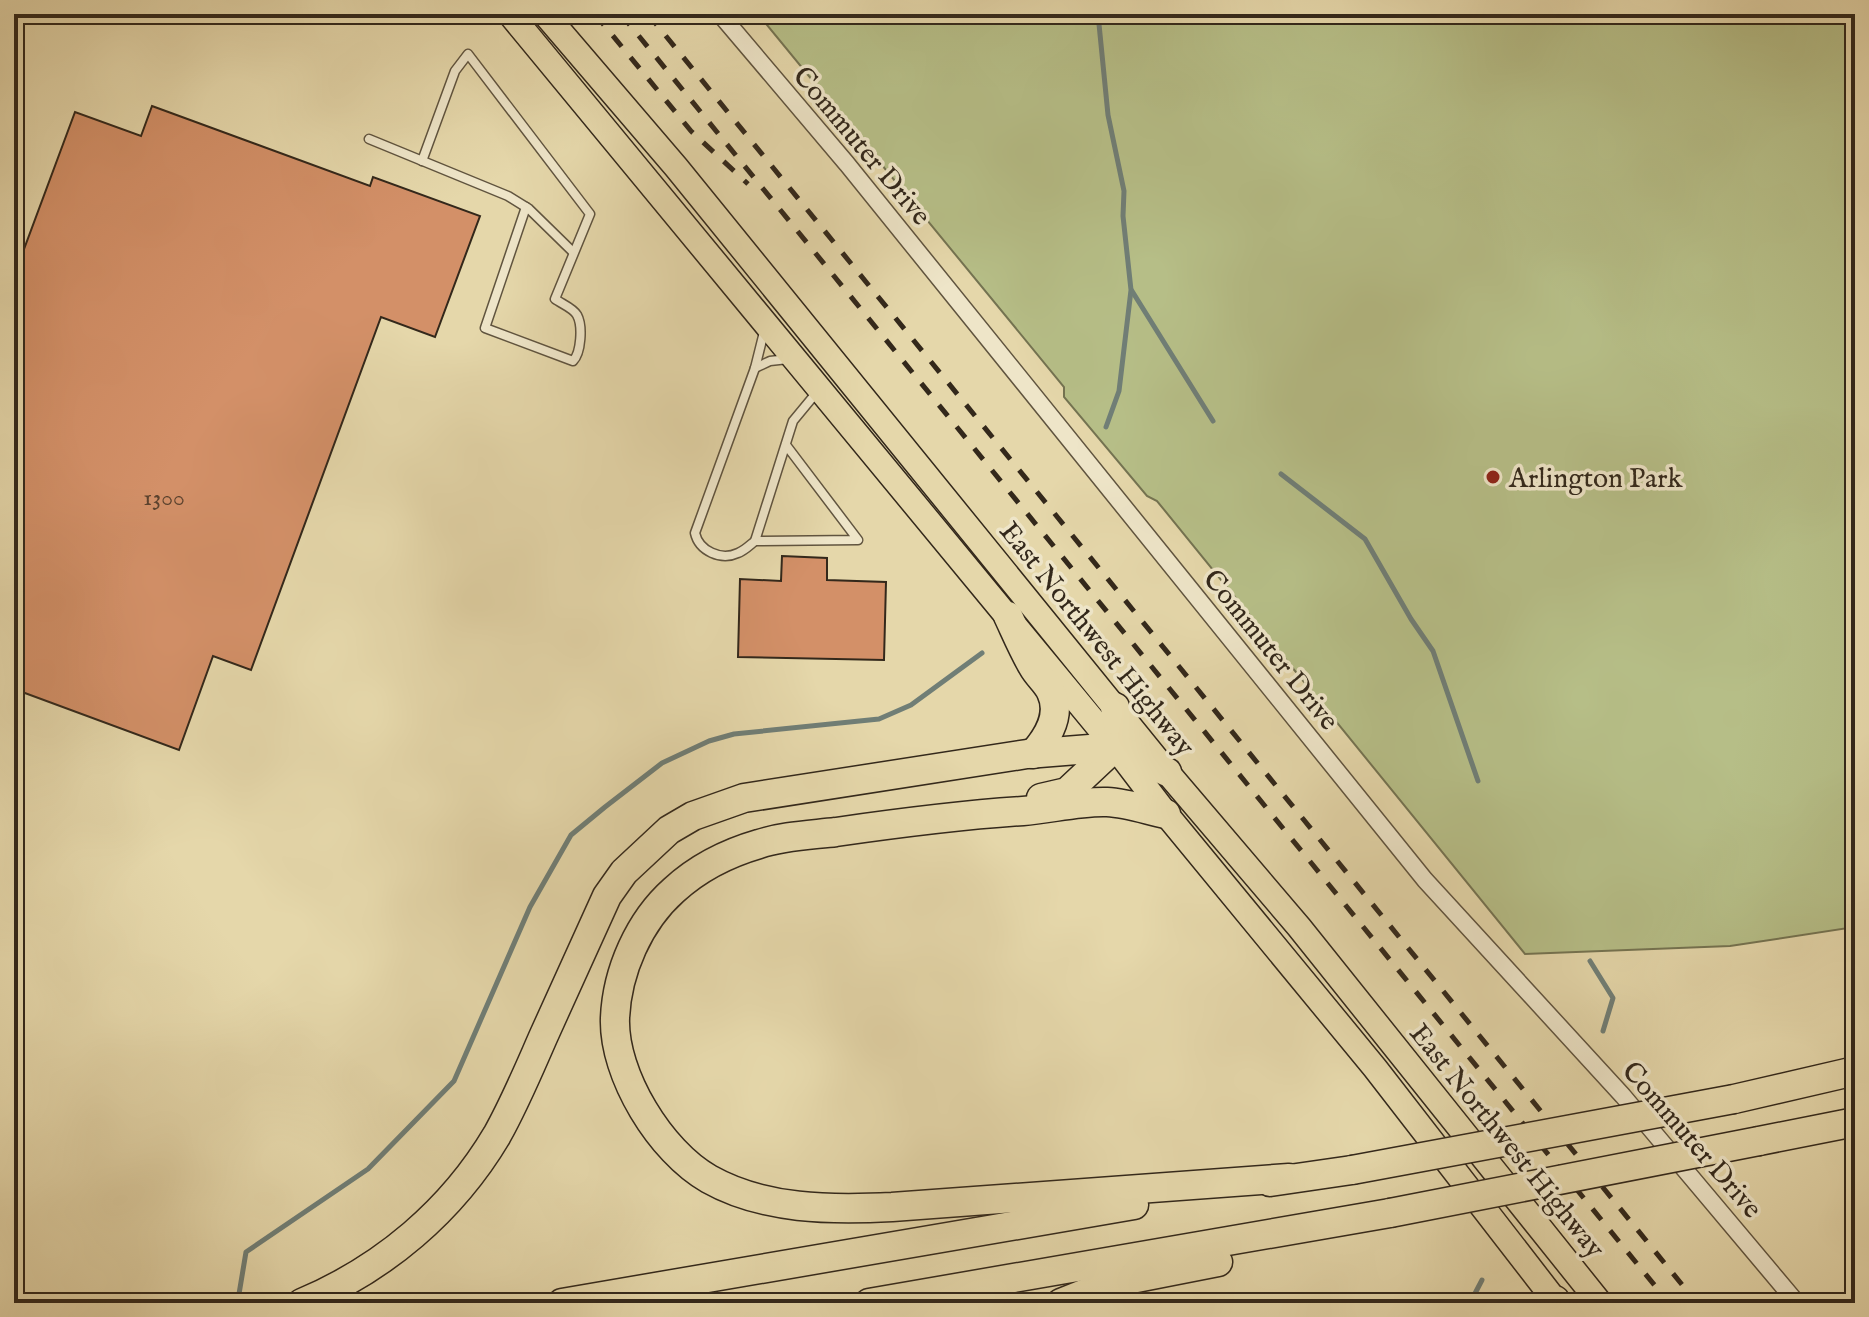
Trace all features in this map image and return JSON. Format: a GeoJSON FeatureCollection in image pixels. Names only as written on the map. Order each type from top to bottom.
{"type":"FeatureCollection","features":[{"type":"Feature","properties":{"kind":"highway"},"geometry":{"type":"LineString","coordinates":[[1008,616],[1034,669],[1051,692],[1056,709],[1052,728],[1033,754]]}},
{"type":"Feature","properties":{"kind":"highway"},"geometry":{"type":"LineString","coordinates":[[974,814],[1067,792],[1115,747],[1119,732],[1115,707]]}},
{"type":"Feature","properties":{"kind":"highway"},"geometry":{"type":"LineString","coordinates":[[302,1303],[377,1264],[415,1234],[471,1174],[510,1110],[607,896],[624,872],[669,830],[693,816],[744,798],[1033,754],[1115,747],[1167,772]]}},
{"type":"Feature","properties":{"kind":"highway"},"geometry":{"type":"LineString","coordinates":[[1166,814],[1106,802],[974,814],[762,842],[727,854],[675,889],[656,908],[641,929],[626,961],[615,1020],[630,1085],[644,1115],[684,1160],[708,1179],[753,1198],[843,1209],[1289,1178]]}},
{"type":"Feature","properties":{"kind":"highway"},"geometry":{"type":"LineString","coordinates":[[562,1303],[1289,1178],[1352,1170],[1734,1099],[1855,1071]]}},
{"type":"Feature","properties":{"kind":"highway"},"geometry":{"type":"LineString","coordinates":[[869,1303],[1390,1213],[1855,1122]]}},
{"type":"Feature","properties":{"kind":"highway"},"geometry":{"type":"LineString","coordinates":[[1061,1303],[1111,1283],[1246,1256],[1336,1222]]}},
{"type":"Feature","properties":{"kind":"main road","name":"East Northwest Highway"},"geometry":{"type":"LineString","coordinates":[[510,14],[1115,747],[1166,814],[1375,1068],[1556,1302]]}},
{"type":"Feature","properties":{"kind":"main road","name":"East Northwest Highway"},"geometry":{"type":"LineString","coordinates":[[545,14],[676,167],[1167,772],[1299,927],[1600,1303]]}},
{"type":"Feature","properties":{"kind":"main road"},"geometry":{"type":"LineString","coordinates":[[820,389],[849,381]]}},
{"type":"Feature","properties":{"kind":"street","name":"Commuter Drive"},"geometry":{"type":"LineString","coordinates":[[720,14],[847,164],[1425,880],[1623,1096],[1797,1303]]}},
{"type":"Feature","properties":{"kind":"lane"},"geometry":{"type":"LineString","coordinates":[[422,161],[455,71],[468,54],[590,214],[555,299],[579,318],[578,357],[573,361],[485,328],[526,207]]}},
{"type":"Feature","properties":{"kind":"lane"},"geometry":{"type":"LineString","coordinates":[[369,139],[508,196],[526,207],[573,252]]}},
{"type":"Feature","properties":{"kind":"lane"},"geometry":{"type":"LineString","coordinates":[[766,323],[755,368],[695,533],[697,542],[705,550],[721,556],[738,554],[755,541],[793,421],[810,397],[820,389]]}},
{"type":"Feature","properties":{"kind":"lane"},"geometry":{"type":"LineString","coordinates":[[755,368],[781,358],[795,359]]}},
{"type":"Feature","properties":{"kind":"lane"},"geometry":{"type":"LineString","coordinates":[[755,541],[858,540],[786,445]]}},
{"type":"Feature","properties":{"kind":"green space","name":"Arlington Park"},"geometry":{"type":"Polygon","coordinates":[[[758,14],[1855,14],[1855,927],[1730,946],[1525,954],[1157,501],[1147,496],[1064,397],[1064,387],[758,14]]]}},
{"type":"Feature","properties":{"kind":"building"},"geometry":{"type":"Polygon","coordinates":[[[152,106],[370,186],[373,177],[480,216],[435,337],[381,317],[251,670],[213,656],[179,750],[14,689],[14,276],[75,112],[141,136],[152,106]]]}},
{"type":"Feature","properties":{"kind":"building"},"geometry":{"type":"Polygon","coordinates":[[[782,556],[827,558],[827,580],[886,582],[884,660],[738,657],[740,579],[781,581],[782,556]]]}},
{"type":"Feature","properties":{"kind":"waterway"},"geometry":{"type":"LineString","coordinates":[[1098,14],[1108,115],[1124,191],[1123,216],[1131,290],[1119,391],[1106,427]]}},
{"type":"Feature","properties":{"kind":"waterway"},"geometry":{"type":"LineString","coordinates":[[1132,291],[1213,421]]}},
{"type":"Feature","properties":{"kind":"waterway"},"geometry":{"type":"LineString","coordinates":[[1281,474],[1365,539],[1433,651],[1478,781]]}},
{"type":"Feature","properties":{"kind":"waterway"},"geometry":{"type":"LineString","coordinates":[[238,1300],[246,1252],[368,1169],[454,1081],[530,907],[571,835],[662,763],[709,741],[734,734],[879,719],[911,705],[982,653]]}},
{"type":"Feature","properties":{"kind":"waterway"},"geometry":{"type":"LineString","coordinates":[[1590,961],[1613,998],[1603,1031]]}},
{"type":"Feature","properties":{"kind":"waterway"},"geometry":{"type":"LineString","coordinates":[[1470,1303],[1482,1280]]}},
{"type":"Feature","properties":{"kind":"railway"},"geometry":{"type":"LineString","coordinates":[[595,14],[691,131],[748,184]]}},
{"type":"Feature","properties":{"kind":"railway"},"geometry":{"type":"LineString","coordinates":[[621,14],[1669,1303]]}},
{"type":"Feature","properties":{"kind":"railway"},"geometry":{"type":"LineString","coordinates":[[648,14],[1697,1303]]}},
{"type":"Feature","properties":{"kind":"place","name":"Arlington Park"},"geometry":{"type":"Point","coordinates":[1493,477]}}]}
